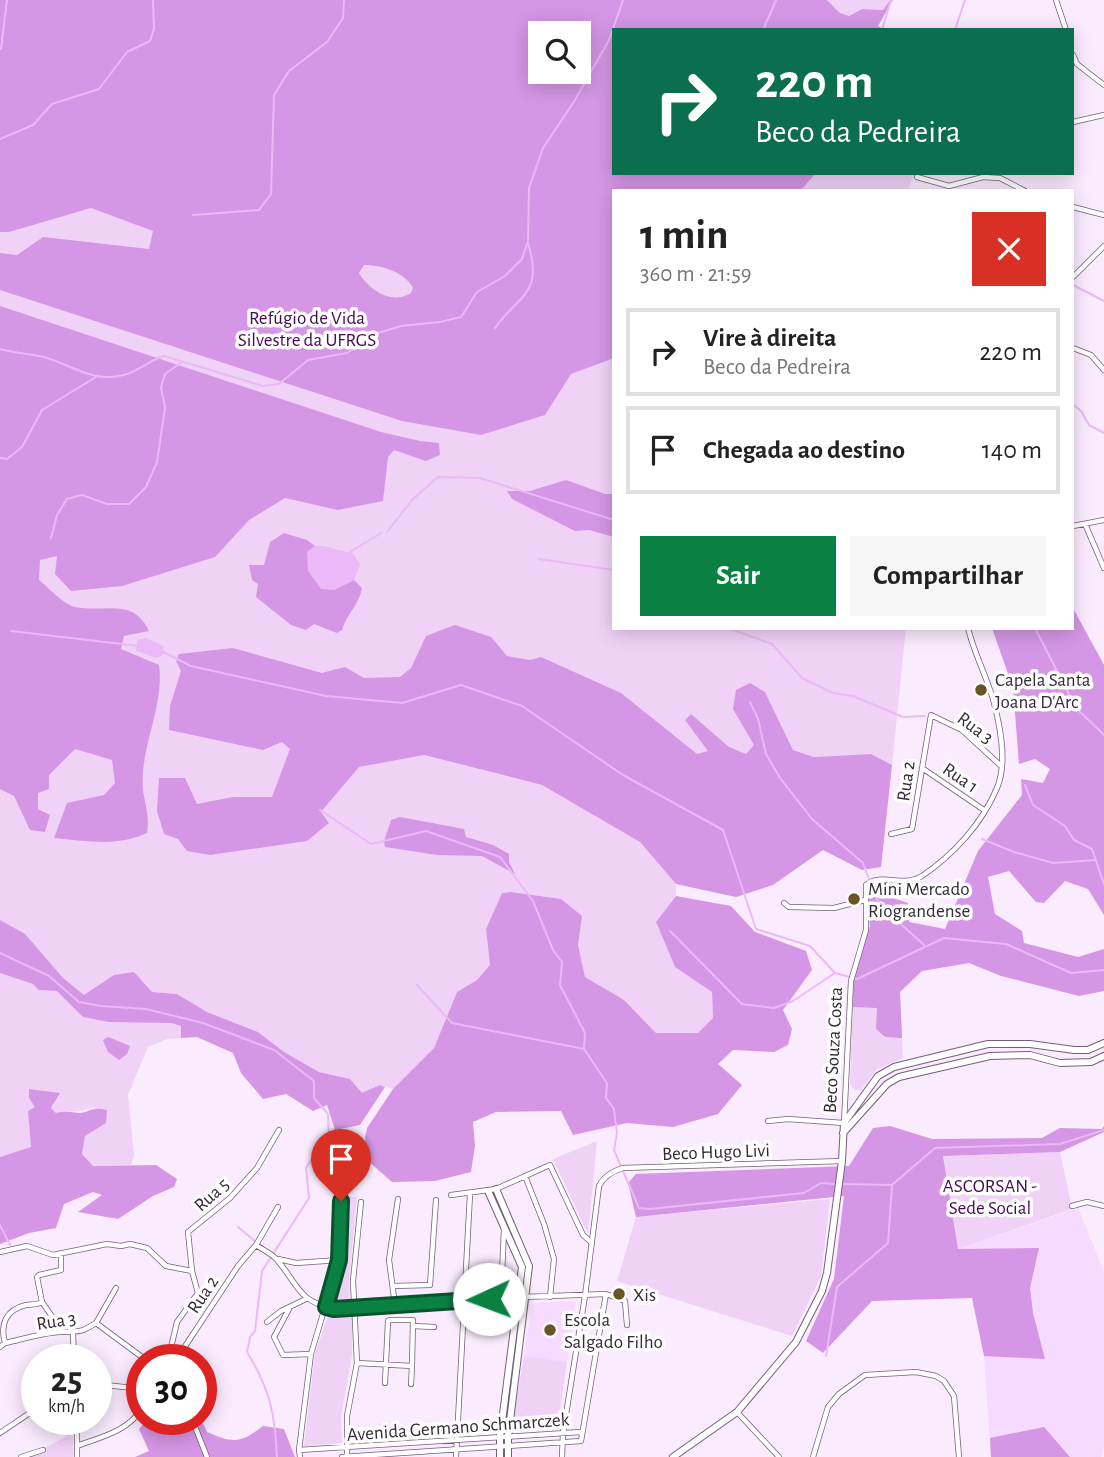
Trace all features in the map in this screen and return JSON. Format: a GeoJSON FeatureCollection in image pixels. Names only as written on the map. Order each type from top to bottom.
{"type":"FeatureCollection","features":[{"type":"Feature","properties":{"kind":"street"},"geometry":{"type":"LineString","coordinates":[[1056,0],[1065,28]]}},
{"type":"Feature","properties":{"kind":"street"},"geometry":{"type":"LineString","coordinates":[[1074,57],[1077,64],[1104,85]]}},
{"type":"Feature","properties":{"kind":"street"},"geometry":{"type":"LineString","coordinates":[[1074,122],[1104,115]]}},
{"type":"Feature","properties":{"kind":"street"},"geometry":{"type":"LineString","coordinates":[[917,177],[949,186],[983,177],[1002,176],[1022,189]]}},
{"type":"Feature","properties":{"kind":"street"},"geometry":{"type":"LineString","coordinates":[[1074,207],[1104,215]]}},
{"type":"Feature","properties":{"kind":"street"},"geometry":{"type":"LineString","coordinates":[[1074,276],[1104,246]]}},
{"type":"Feature","properties":{"kind":"street"},"geometry":{"type":"LineString","coordinates":[[1074,348],[1091,355],[1104,370]]}},
{"type":"Feature","properties":{"kind":"street"},"geometry":{"type":"LineString","coordinates":[[1074,526],[1104,520]]}},
{"type":"Feature","properties":{"kind":"street"},"geometry":{"type":"LineString","coordinates":[[1084,524],[1104,568]]}},
{"type":"Feature","properties":{"kind":"street"},"geometry":{"type":"LineString","coordinates":[[784,903],[788,907],[834,908],[865,901],[866,885],[869,881],[915,881],[960,844],[984,810],[997,787],[1001,743],[993,699],[969,630]]}},
{"type":"Feature","properties":{"kind":"street","name":"Rua 3"},"geometry":{"type":"LineString","coordinates":[[931,715],[962,730],[1001,766]]}},
{"type":"Feature","properties":{"kind":"street","name":"Rua 2"},"geometry":{"type":"LineString","coordinates":[[891,834],[912,830],[931,715]]}},
{"type":"Feature","properties":{"kind":"street","name":"Rua 1"},"geometry":{"type":"LineString","coordinates":[[922,768],[984,810]]}},
{"type":"Feature","properties":{"kind":"street","name":"Beco Souza Costa"},"geometry":{"type":"LineString","coordinates":[[673,1457],[737,1412],[796,1342],[822,1290],[827,1273],[842,1161],[850,981],[866,930],[865,901]]}},
{"type":"Feature","properties":{"kind":"street"},"geometry":{"type":"LineString","coordinates":[[768,1121],[788,1119],[844,1123],[878,1076],[894,1067],[988,1044],[1030,1044],[1088,1050],[1104,1043]]}},
{"type":"Feature","properties":{"kind":"street"},"geometry":{"type":"LineString","coordinates":[[1030,1044],[1030,1055]]}},
{"type":"Feature","properties":{"kind":"street"},"geometry":{"type":"LineString","coordinates":[[843,1133],[887,1084],[899,1077],[990,1056],[1030,1055],[1060,1063],[1091,1062],[1104,1056]]}},
{"type":"Feature","properties":{"kind":"street","name":"Rua 5"},"geometry":{"type":"LineString","coordinates":[[171,1344],[177,1322],[198,1293],[192,1271],[188,1232],[230,1198],[257,1168],[279,1130]]}},
{"type":"Feature","properties":{"kind":"street","name":"Beco Hugo Livi"},"geometry":{"type":"LineString","coordinates":[[591,1242],[599,1186],[606,1177],[623,1168],[842,1161]]}},
{"type":"Feature","properties":{"kind":"street"},"geometry":{"type":"LineString","coordinates":[[300,1457],[311,1354],[339,1260],[341,1165]]}},
{"type":"Feature","properties":{"kind":"street"},"geometry":{"type":"LineString","coordinates":[[451,1195],[492,1190],[550,1165],[583,1235],[591,1242],[563,1433],[562,1457]]}},
{"type":"Feature","properties":{"kind":"street"},"geometry":{"type":"LineString","coordinates":[[525,1176],[544,1224],[554,1259],[550,1297]]}},
{"type":"Feature","properties":{"kind":"street"},"geometry":{"type":"LineString","coordinates":[[492,1190],[504,1227],[522,1266],[523,1298]]}},
{"type":"Feature","properties":{"kind":"street"},"geometry":{"type":"LineString","coordinates":[[492,1190],[529,1265],[504,1446],[500,1457]]}},
{"type":"Feature","properties":{"kind":"street"},"geometry":{"type":"LineString","coordinates":[[456,1457],[470,1194]]}},
{"type":"Feature","properties":{"kind":"street"},"geometry":{"type":"LineString","coordinates":[[395,1305],[388,1260],[398,1199]]}},
{"type":"Feature","properties":{"kind":"street"},"geometry":{"type":"LineString","coordinates":[[393,1286],[430,1285],[436,1199]]}},
{"type":"Feature","properties":{"kind":"street"},"geometry":{"type":"LineString","coordinates":[[346,1457],[347,1416],[357,1363],[353,1281],[361,1202]]}},
{"type":"Feature","properties":{"kind":"street"},"geometry":{"type":"LineString","coordinates":[[1072,1206],[1087,1202],[1104,1206]]}},
{"type":"Feature","properties":{"kind":"street","name":"Rua 2"},"geometry":{"type":"LineString","coordinates":[[187,1344],[278,1207]]}},
{"type":"Feature","properties":{"kind":"street"},"geometry":{"type":"LineString","coordinates":[[501,1299],[504,1227]]}},
{"type":"Feature","properties":{"kind":"street"},"geometry":{"type":"LineString","coordinates":[[0,1252],[27,1246],[53,1255],[107,1244],[130,1244],[147,1248],[166,1266],[192,1271]]}},
{"type":"Feature","properties":{"kind":"street"},"geometry":{"type":"LineString","coordinates":[[255,1245],[277,1259],[306,1299],[326,1307],[355,1308],[464,1299],[606,1294],[625,1301],[627,1325]]}},
{"type":"Feature","properties":{"kind":"street"},"geometry":{"type":"LineString","coordinates":[[61,1253],[61,1270],[37,1276],[43,1302],[62,1331]]}},
{"type":"Feature","properties":{"kind":"street"},"geometry":{"type":"LineString","coordinates":[[277,1259],[296,1262],[339,1260]]}},
{"type":"Feature","properties":{"kind":"street"},"geometry":{"type":"LineString","coordinates":[[96,1323],[116,1288]]}},
{"type":"Feature","properties":{"kind":"street"},"geometry":{"type":"LineString","coordinates":[[581,1432],[587,1413],[606,1294]]}},
{"type":"Feature","properties":{"kind":"street"},"geometry":{"type":"LineString","coordinates":[[267,1322],[281,1311],[306,1299]]}},
{"type":"Feature","properties":{"kind":"street"},"geometry":{"type":"LineString","coordinates":[[2,1345],[2,1330],[9,1314],[26,1305],[43,1302]]}},
{"type":"Feature","properties":{"kind":"street"},"geometry":{"type":"LineString","coordinates":[[289,1308],[274,1337],[283,1355],[311,1354]]}},
{"type":"Feature","properties":{"kind":"street"},"geometry":{"type":"LineString","coordinates":[[385,1383],[389,1320],[412,1320],[411,1384]]}},
{"type":"Feature","properties":{"kind":"street","name":"Rua 3"},"geometry":{"type":"LineString","coordinates":[[2,1345],[62,1331],[73,1334],[96,1323],[126,1345]]}},
{"type":"Feature","properties":{"kind":"street"},"geometry":{"type":"LineString","coordinates":[[414,1326],[434,1327]]}},
{"type":"Feature","properties":{"kind":"street"},"geometry":{"type":"LineString","coordinates":[[73,1334],[73,1344]]}},
{"type":"Feature","properties":{"kind":"street"},"geometry":{"type":"LineString","coordinates":[[357,1363],[412,1366]]}},
{"type":"Feature","properties":{"kind":"street"},"geometry":{"type":"LineString","coordinates":[[813,1457],[828,1407],[839,1394],[865,1375],[916,1372],[936,1376],[944,1381],[954,1396],[960,1457]]}},
{"type":"Feature","properties":{"kind":"street"},"geometry":{"type":"LineString","coordinates":[[737,1412],[779,1457]]}},
{"type":"Feature","properties":{"kind":"street"},"geometry":{"type":"LineString","coordinates":[[0,1433],[21,1419]]}},
{"type":"Feature","properties":{"kind":"street"},"geometry":{"type":"LineString","coordinates":[[77,1446],[126,1426]]}},
{"type":"Feature","properties":{"kind":"street","name":"Avenida Germano Schmarczek"},"geometry":{"type":"LineString","coordinates":[[299,1450],[581,1432],[581,1441],[346,1457]]}},
{"type":"Feature","properties":{"kind":"street"},"geometry":{"type":"LineString","coordinates":[[77,1435],[77,1457]]}},
{"type":"Feature","properties":{"kind":"street"},"geometry":{"type":"LineString","coordinates":[[198,1435],[206,1457]]}},
{"type":"Feature","properties":{"kind":"street"},"geometry":{"type":"LineString","coordinates":[[504,1446],[508,1457]]}},
{"type":"Feature","properties":{"kind":"street"},"geometry":{"type":"LineString","coordinates":[[21,1457],[43,1450]]}},
{"type":"Feature","properties":{"kind":"shaded area"},"geometry":{"type":"Polygon","coordinates":[[[315,546],[354,554],[360,565],[354,580],[334,590],[321,589],[308,571],[307,552],[315,546]]]}},
{"type":"Feature","properties":{"kind":"shaded area"},"geometry":{"type":"Polygon","coordinates":[[[145,638],[164,646],[162,656],[156,658],[136,651],[137,640],[145,638]]]}},
{"type":"Feature","properties":{"kind":"shaded area"},"geometry":{"type":"Polygon","coordinates":[[[1078,1208],[1104,1272],[1104,1445],[1101,1457],[991,1457],[984,1356],[958,1249],[1078,1208]]]}},
{"type":"Feature","properties":{"kind":"shaded area","name":"Escola Salgado Filho"},"geometry":{"type":"Polygon","coordinates":[[[576,1301],[567,1362],[524,1356],[532,1303],[576,1301]]]}},
{"type":"Feature","properties":{"kind":"green space","name":"Refúgio de Vida Silvestre da UFRGS"},"geometry":{"type":"Polygon","coordinates":[[[0,0],[528,26],[528,84],[591,84],[591,29],[612,30],[612,630],[906,630],[892,765],[871,754],[814,757],[793,750],[765,692],[755,745],[746,754],[729,747],[691,714],[685,720],[709,751],[697,754],[462,685],[278,802],[329,823],[321,813],[359,766],[423,755],[542,785],[640,842],[676,884],[676,896],[656,922],[675,967],[712,992],[713,1018],[698,1033],[656,1033],[624,1000],[585,977],[578,945],[560,899],[502,893],[486,929],[490,965],[477,980],[457,992],[434,1048],[393,1089],[380,1085],[363,1094],[350,1079],[319,1072],[284,1052],[258,1032],[207,1012],[177,994],[152,992],[107,1021],[171,1023],[181,1026],[181,1038],[167,1039],[148,1047],[128,1095],[134,1156],[131,1165],[93,1166],[82,1154],[85,1135],[106,1123],[94,1107],[56,1113],[51,1108],[57,1100],[29,1121],[31,1148],[0,1157],[0,0]]]}},
{"type":"Feature","properties":{"kind":"green space"},"geometry":{"type":"Polygon","coordinates":[[[0,0],[827,0],[840,13],[849,16],[862,9],[883,10],[890,0],[893,0],[878,26],[882,28],[612,28],[612,175],[814,175],[801,189],[612,189],[612,359],[571,374],[545,415],[481,435],[402,421],[0,290],[0,253],[17,255],[43,237],[149,249],[153,231],[91,208],[9,232],[0,232],[0,0]],[[364,265],[359,273],[375,290],[389,297],[411,293],[413,288],[409,282],[385,268],[364,265]]]}},
{"type":"Feature","properties":{"kind":"green space"},"geometry":{"type":"Polygon","coordinates":[[[827,0],[890,0],[883,10],[862,9],[849,16],[840,13],[827,0]]]}},
{"type":"Feature","properties":{"kind":"green space"},"geometry":{"type":"Polygon","coordinates":[[[814,175],[913,175],[909,188],[911,189],[801,189],[814,175]]]}},
{"type":"Feature","properties":{"kind":"green space"},"geometry":{"type":"Polygon","coordinates":[[[0,306],[381,432],[439,443],[440,455],[426,461],[394,450],[388,457],[383,501],[338,510],[285,498],[249,520],[215,557],[122,586],[71,591],[55,574],[57,556],[40,560],[39,580],[66,603],[75,607],[126,610],[142,620],[149,631],[124,636],[121,649],[159,665],[160,680],[143,774],[147,833],[124,840],[101,842],[54,838],[67,803],[104,795],[115,783],[112,760],[75,749],[49,775],[49,789],[38,793],[38,809],[50,815],[45,832],[30,830],[14,796],[0,789],[0,306]]]}},
{"type":"Feature","properties":{"kind":"green space"},"geometry":{"type":"Polygon","coordinates":[[[566,480],[612,494],[612,536],[589,530],[575,531],[512,499],[507,491],[530,491],[566,480]]]}},
{"type":"Feature","properties":{"kind":"green space"},"geometry":{"type":"Polygon","coordinates":[[[284,533],[307,540],[315,546],[307,552],[334,590],[354,580],[362,588],[342,630],[337,633],[314,624],[306,630],[291,625],[256,597],[258,584],[252,580],[249,565],[264,565],[270,542],[284,533]]]}},
{"type":"Feature","properties":{"kind":"green space"},"geometry":{"type":"Polygon","coordinates":[[[1074,610],[1104,665],[1104,915],[1088,889],[1065,881],[1044,903],[1036,902],[1009,871],[988,877],[995,914],[1022,931],[1024,943],[1078,957],[1104,949],[1104,991],[1079,996],[1001,976],[969,963],[922,971],[900,992],[902,1038],[885,1037],[876,1029],[877,1008],[853,1007],[854,975],[870,926],[867,901],[870,888],[878,884],[878,893],[908,903],[909,922],[945,929],[978,851],[1022,795],[1021,779],[1043,783],[1050,769],[1035,759],[1019,764],[1013,688],[993,630],[1074,630],[1074,610]]]}},
{"type":"Feature","properties":{"kind":"green space"},"geometry":{"type":"Polygon","coordinates":[[[455,625],[491,637],[507,656],[530,660],[541,657],[621,693],[697,754],[708,751],[685,720],[691,714],[729,747],[746,754],[754,745],[733,709],[736,690],[750,683],[765,692],[793,750],[814,757],[871,754],[892,765],[881,867],[862,870],[823,850],[773,885],[736,897],[676,884],[640,842],[542,785],[424,755],[359,767],[321,812],[329,823],[307,841],[210,855],[187,851],[178,839],[164,834],[157,811],[159,778],[185,778],[197,804],[233,797],[272,797],[290,749],[282,742],[263,750],[169,730],[170,706],[181,671],[176,661],[179,654],[233,648],[322,673],[345,667],[364,678],[400,677],[411,668],[426,636],[455,625]]]}},
{"type":"Feature","properties":{"kind":"green space"},"geometry":{"type":"Polygon","coordinates":[[[400,817],[464,829],[466,837],[493,845],[509,854],[509,862],[515,874],[482,856],[437,855],[385,847],[384,841],[391,820],[400,817]]]}},
{"type":"Feature","properties":{"kind":"green space"},"geometry":{"type":"Polygon","coordinates":[[[502,893],[561,899],[582,916],[578,945],[585,977],[624,1000],[656,1033],[698,1033],[713,1018],[712,992],[675,967],[656,922],[676,896],[731,906],[755,932],[806,951],[812,970],[783,1010],[792,1029],[788,1045],[774,1052],[733,1050],[718,1064],[742,1085],[718,1114],[673,1127],[627,1123],[573,1135],[561,1111],[496,1112],[473,1122],[475,1146],[471,1172],[435,1181],[392,1182],[367,1160],[367,1128],[393,1089],[434,1048],[457,992],[477,980],[490,965],[486,929],[502,893]]]}},
{"type":"Feature","properties":{"kind":"green space"},"geometry":{"type":"Polygon","coordinates":[[[0,920],[25,934],[63,978],[84,995],[114,975],[134,972],[152,992],[177,994],[207,1012],[258,1032],[284,1052],[319,1072],[350,1079],[362,1093],[380,1085],[385,1087],[360,1125],[335,1130],[327,1105],[313,1111],[286,1094],[263,1099],[241,1073],[233,1053],[197,1037],[181,1038],[181,1026],[171,1023],[109,1022],[83,1017],[57,991],[39,990],[33,984],[0,973],[0,920]]]}},
{"type":"Feature","properties":{"kind":"green space"},"geometry":{"type":"Polygon","coordinates":[[[854,975],[900,992],[903,1058],[877,1069],[861,1090],[854,1090],[850,1084],[854,975]]]}},
{"type":"Feature","properties":{"kind":"green space"},"geometry":{"type":"Polygon","coordinates":[[[108,1037],[130,1046],[127,1054],[119,1060],[108,1052],[103,1040],[108,1037]]]}},
{"type":"Feature","properties":{"kind":"green space"},"geometry":{"type":"Polygon","coordinates":[[[29,1089],[60,1093],[51,1108],[56,1113],[107,1110],[106,1123],[85,1136],[82,1154],[93,1166],[156,1165],[177,1179],[174,1187],[153,1196],[118,1219],[78,1212],[102,1195],[93,1192],[64,1204],[56,1228],[29,1233],[0,1244],[0,1157],[31,1147],[28,1111],[35,1107],[29,1098],[29,1089]]]}},
{"type":"Feature","properties":{"kind":"green space"},"geometry":{"type":"Polygon","coordinates":[[[890,1126],[932,1139],[1042,1138],[1060,1128],[1102,1129],[1104,1126],[1104,1132],[1060,1152],[943,1156],[958,1249],[1039,1248],[1030,1288],[1033,1313],[1045,1359],[984,1356],[972,1298],[872,1301],[823,1353],[806,1341],[834,1279],[844,1196],[636,1217],[628,1183],[636,1174],[849,1166],[873,1128],[890,1126]]]}},
{"type":"Feature","properties":{"kind":"green space"},"geometry":{"type":"Polygon","coordinates":[[[597,1141],[588,1234],[553,1159],[597,1141]]]}},
{"type":"Feature","properties":{"kind":"green space","name":"ASCORSAN - Sede Social"},"geometry":{"type":"Polygon","coordinates":[[[1060,1152],[1072,1209],[958,1249],[943,1156],[1060,1152]]]}},
{"type":"Feature","properties":{"kind":"green space"},"geometry":{"type":"Polygon","coordinates":[[[344,1196],[357,1197],[349,1281],[350,1301],[333,1302],[342,1260],[344,1196]]]}},
{"type":"Feature","properties":{"kind":"green space"},"geometry":{"type":"Polygon","coordinates":[[[830,1199],[821,1276],[792,1336],[617,1281],[636,1217],[830,1199]]]}},
{"type":"Feature","properties":{"kind":"green space"},"geometry":{"type":"Polygon","coordinates":[[[352,1314],[352,1356],[341,1416],[342,1443],[304,1446],[315,1353],[328,1316],[352,1314]]]}},
{"type":"Feature","properties":{"kind":"green space"},"geometry":{"type":"Polygon","coordinates":[[[524,1356],[567,1362],[557,1430],[511,1432],[524,1356]]]}},
{"type":"Feature","properties":{"kind":"green space"},"geometry":{"type":"Polygon","coordinates":[[[263,1426],[284,1429],[295,1457],[135,1457],[149,1451],[142,1435],[215,1435],[236,1440],[263,1426]]]}},
{"type":"Feature","properties":{"kind":"green space"},"geometry":{"type":"Polygon","coordinates":[[[1044,1427],[1070,1457],[991,1457],[990,1438],[1044,1427]]]}},
{"type":"Feature","properties":{"kind":"green space"},"geometry":{"type":"Polygon","coordinates":[[[73,1435],[73,1457],[32,1457],[29,1453],[73,1435]]]}},
{"type":"Feature","properties":{"kind":"waterway"},"geometry":{"type":"LineString","coordinates":[[1,49],[7,0]]}},
{"type":"Feature","properties":{"kind":"waterway"},"geometry":{"type":"LineString","coordinates":[[0,139],[33,125],[52,104],[99,89],[127,52],[150,41],[154,29],[153,0]]}},
{"type":"Feature","properties":{"kind":"waterway"},"geometry":{"type":"LineString","coordinates":[[193,215],[259,210],[271,194],[274,95],[289,71],[327,42],[343,18],[344,0]]}},
{"type":"Feature","properties":{"kind":"waterway"},"geometry":{"type":"LineString","coordinates":[[613,28],[623,0]]}},
{"type":"Feature","properties":{"kind":"waterway"},"geometry":{"type":"LineString","coordinates":[[764,28],[776,0]]}},
{"type":"Feature","properties":{"kind":"waterway"},"geometry":{"type":"LineString","coordinates":[[883,28],[891,0]]}},
{"type":"Feature","properties":{"kind":"waterway"},"geometry":{"type":"LineString","coordinates":[[956,28],[965,0]]}},
{"type":"Feature","properties":{"kind":"waterway"},"geometry":{"type":"LineString","coordinates":[[0,349],[44,357],[102,377],[124,375],[164,356],[263,386],[279,384],[308,360],[347,353],[378,333],[401,326],[461,317],[477,292],[505,276],[522,259],[528,241],[529,188],[543,148],[575,100],[612,31]]}},
{"type":"Feature","properties":{"kind":"waterway"},"geometry":{"type":"LineString","coordinates":[[495,328],[531,284],[533,273],[528,243]]}},
{"type":"Feature","properties":{"kind":"waterway"},"geometry":{"type":"LineString","coordinates":[[1074,286],[1104,301]]}},
{"type":"Feature","properties":{"kind":"waterway"},"geometry":{"type":"LineString","coordinates":[[51,538],[57,515],[67,499],[82,495],[107,504],[129,504],[146,487],[157,462],[165,408],[161,387],[165,374],[182,362]]}},
{"type":"Feature","properties":{"kind":"waterway"},"geometry":{"type":"LineString","coordinates":[[0,458],[7,459],[22,447],[42,410],[96,377]]}},
{"type":"Feature","properties":{"kind":"waterway"},"geometry":{"type":"LineString","coordinates":[[1074,405],[1089,425],[1104,433]]}},
{"type":"Feature","properties":{"kind":"waterway"},"geometry":{"type":"LineString","coordinates":[[387,532],[412,500],[438,477],[480,478],[612,519]]}},
{"type":"Feature","properties":{"kind":"waterway"},"geometry":{"type":"LineString","coordinates":[[347,554],[381,533]]}},
{"type":"Feature","properties":{"kind":"waterway"},"geometry":{"type":"LineString","coordinates":[[539,559],[612,570]]}},
{"type":"Feature","properties":{"kind":"waterway"},"geometry":{"type":"LineString","coordinates":[[734,630],[772,644],[802,678],[833,693],[853,696],[903,717],[925,716]]}},
{"type":"Feature","properties":{"kind":"waterway"},"geometry":{"type":"LineString","coordinates":[[1036,630],[1076,708],[1104,735]]}},
{"type":"Feature","properties":{"kind":"waterway"},"geometry":{"type":"LineString","coordinates":[[11,631],[139,646]]}},
{"type":"Feature","properties":{"kind":"waterway"},"geometry":{"type":"LineString","coordinates":[[161,651],[191,666],[326,696],[402,703],[461,685],[522,706],[623,775],[723,830],[756,929],[810,946],[835,973],[857,979],[944,938],[1006,944],[1071,973],[1104,970]]}},
{"type":"Feature","properties":{"kind":"waterway"},"geometry":{"type":"LineString","coordinates":[[750,702],[758,719],[766,754],[780,778],[812,819],[863,863],[869,879]]}},
{"type":"Feature","properties":{"kind":"waterway"},"geometry":{"type":"LineString","coordinates":[[1025,785],[1033,805],[1065,826],[1074,840],[1092,849],[1104,884]]}},
{"type":"Feature","properties":{"kind":"waterway"},"geometry":{"type":"LineString","coordinates":[[320,810],[371,844],[426,831],[500,857],[533,901],[553,950],[562,962],[560,985],[585,1033],[584,1049],[607,1083],[606,1098],[614,1109],[617,1133],[614,1150],[639,1208],[804,1193],[821,1183],[835,1184]]}},
{"type":"Feature","properties":{"kind":"waterway"},"geometry":{"type":"LineString","coordinates":[[982,839],[1053,863],[1096,860]]}},
{"type":"Feature","properties":{"kind":"waterway"},"geometry":{"type":"LineString","coordinates":[[871,885],[879,904],[924,945]]}},
{"type":"Feature","properties":{"kind":"waterway"},"geometry":{"type":"LineString","coordinates":[[670,931],[742,1004],[774,1008],[793,1001],[835,973]]}},
{"type":"Feature","properties":{"kind":"waterway"},"geometry":{"type":"LineString","coordinates":[[0,953],[49,976],[79,1002],[146,1009],[203,1023],[274,1050],[314,1081],[314,1098],[328,1114],[329,1141],[323,1147]]}},
{"type":"Feature","properties":{"kind":"waterway"},"geometry":{"type":"LineString","coordinates":[[416,984],[452,1023],[584,1049]]}},
{"type":"Feature","properties":{"kind":"waterway"},"geometry":{"type":"LineString","coordinates":[[841,1184],[892,1185],[935,1148],[1060,1144],[1104,1130]]}},
{"type":"Feature","properties":{"kind":"waterway"},"geometry":{"type":"LineString","coordinates":[[277,1457],[270,1402],[247,1352],[250,1337],[255,1331],[262,1271],[309,1198],[306,1168],[317,1150]]}},
{"type":"Feature","properties":{"kind":"waterway"},"geometry":{"type":"LineString","coordinates":[[826,1356],[837,1287],[888,1243],[892,1185]]}},
{"type":"Feature","properties":{"kind":"waterway"},"geometry":{"type":"LineString","coordinates":[[0,1225],[10,1245]]}},
{"type":"Feature","properties":{"kind":"waterway"},"geometry":{"type":"LineString","coordinates":[[238,1227],[256,1242]]}},
{"type":"Feature","properties":{"kind":"place","name":"Capela Santa Joana D'Arc"},"geometry":{"type":"Point","coordinates":[981,690]}},
{"type":"Feature","properties":{"kind":"place","name":"Mini Mercado Riograndense"},"geometry":{"type":"Point","coordinates":[854,899]}},
{"type":"Feature","properties":{"kind":"place","name":"Xis"},"geometry":{"type":"Point","coordinates":[619,1294]}},
{"type":"Feature","properties":{"kind":"place","name":"Escola Salgado Filho"},"geometry":{"type":"Point","coordinates":[550,1330]}},
{"type":"Feature","properties":{"kind":"route"},"geometry":{"type":"LineString","coordinates":[[341,1201],[341,1247],[326,1307],[334,1309],[489,1299]]}}]}
